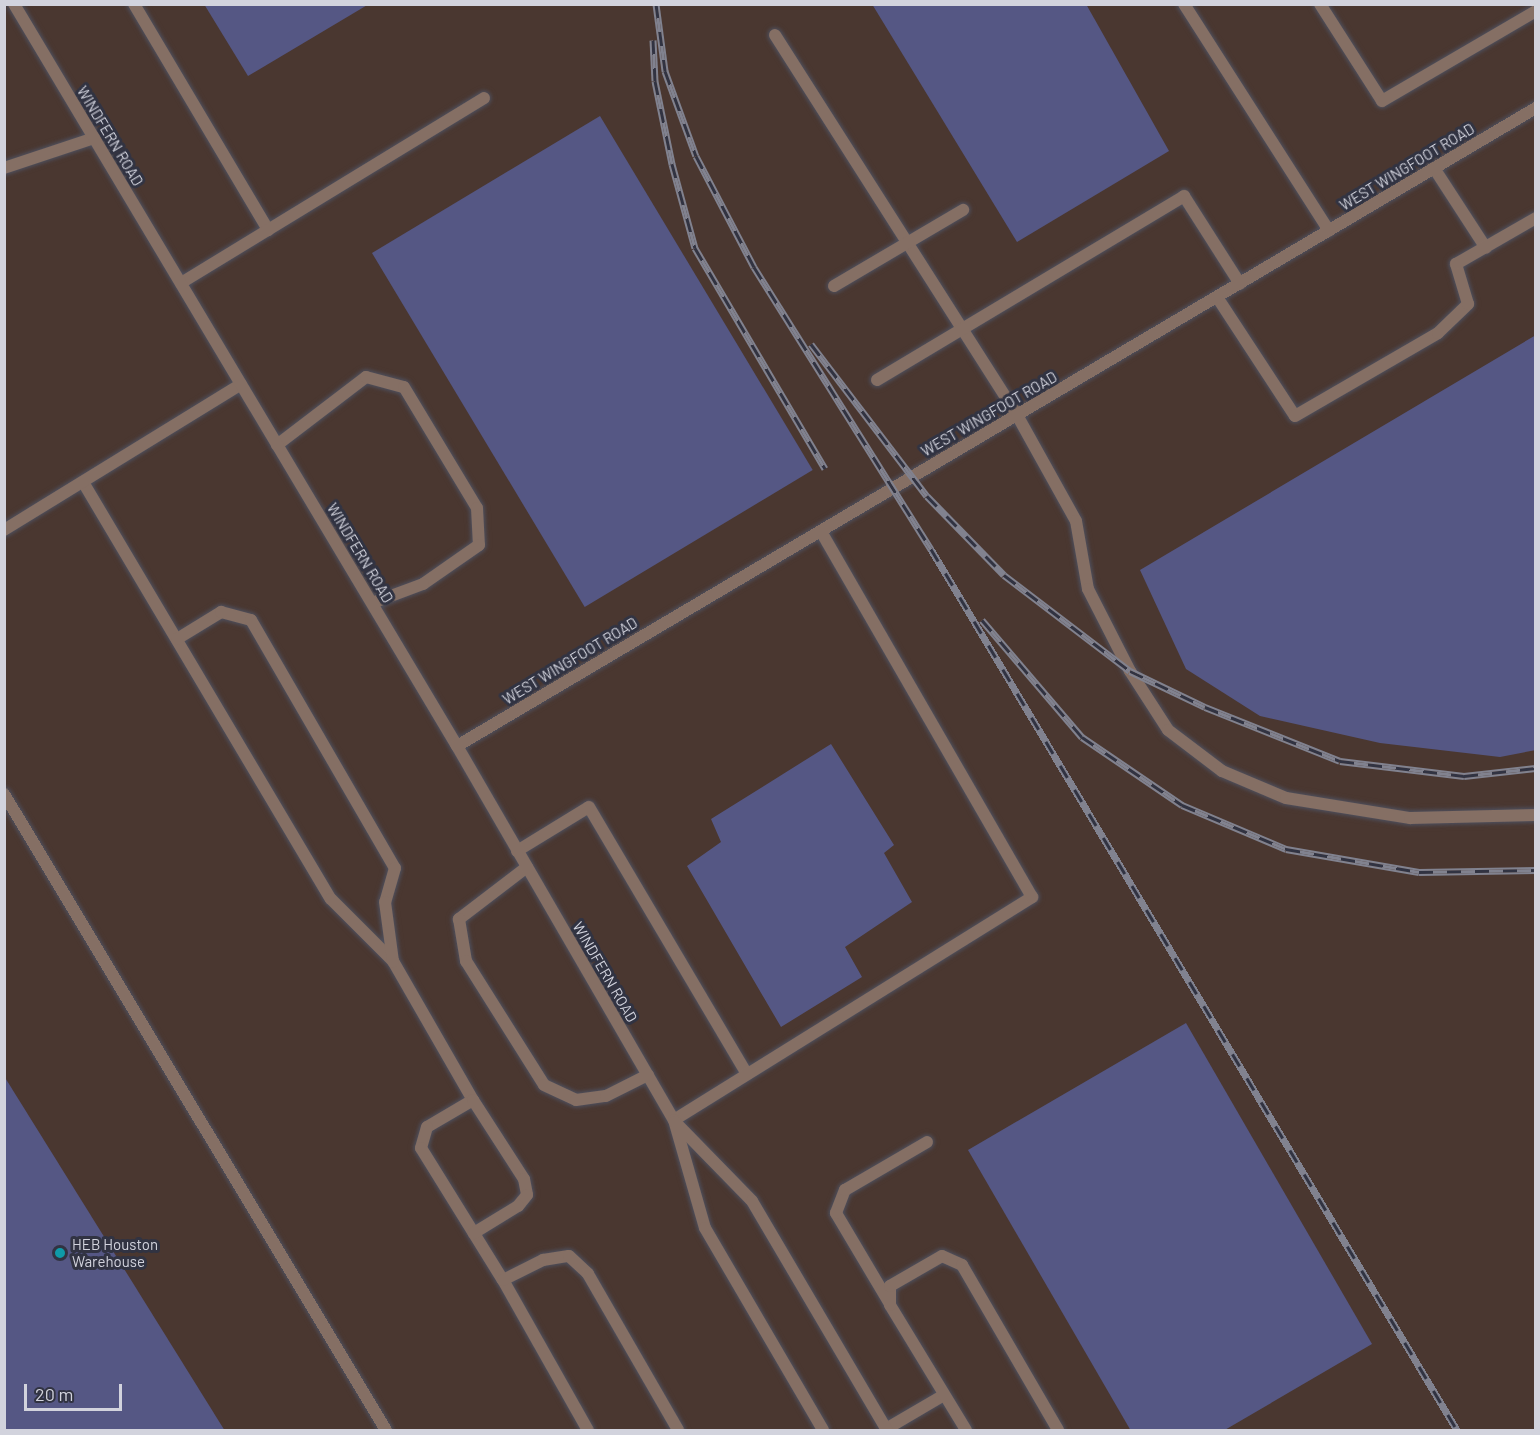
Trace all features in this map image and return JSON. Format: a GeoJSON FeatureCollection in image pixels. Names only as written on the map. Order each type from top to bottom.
{"type":"FeatureCollection","features":[{"type":"Feature","properties":{"kind":"street","name":"WINDFERN ROAD"},"geometry":{"type":"LineString","coordinates":[[14,4],[457,746],[674,1120],[752,1201],[887,1430]]}},
{"type":"Feature","properties":{"kind":"street"},"geometry":{"type":"LineString","coordinates":[[134,4],[268,230]]}},
{"type":"Feature","properties":{"kind":"street"},"geometry":{"type":"LineString","coordinates":[[1184,4],[1329,231]]}},
{"type":"Feature","properties":{"kind":"street"},"geometry":{"type":"LineString","coordinates":[[1320,4],[1382,101],[1536,12]]}},
{"type":"Feature","properties":{"kind":"street"},"geometry":{"type":"LineString","coordinates":[[775,35],[1017,415],[1076,521],[1088,589],[1130,671],[1168,730],[1222,771],[1286,798],[1410,818],[1536,815]]}},
{"type":"Feature","properties":{"kind":"street"},"geometry":{"type":"LineString","coordinates":[[181,283],[484,98]]}},
{"type":"Feature","properties":{"kind":"street","name":"WEST WINGFOOT ROAD"},"geometry":{"type":"LineString","coordinates":[[457,746],[1536,108]]}},
{"type":"Feature","properties":{"kind":"street"},"geometry":{"type":"LineString","coordinates":[[4,168],[94,138]]}},
{"type":"Feature","properties":{"kind":"street"},"geometry":{"type":"LineString","coordinates":[[1434,168],[1486,248]]}},
{"type":"Feature","properties":{"kind":"street"},"geometry":{"type":"LineString","coordinates":[[877,380],[1184,196],[1240,284]]}},
{"type":"Feature","properties":{"kind":"street"},"geometry":{"type":"LineString","coordinates":[[834,286],[963,210]]}},
{"type":"Feature","properties":{"kind":"street"},"geometry":{"type":"LineString","coordinates":[[1217,297],[1295,416],[1438,333],[1468,304],[1456,264],[1536,218]]}},
{"type":"Feature","properties":{"kind":"street"},"geometry":{"type":"LineString","coordinates":[[277,445],[366,377],[404,387],[471,498],[477,508],[479,545],[423,584],[372,603]]}},
{"type":"Feature","properties":{"kind":"street"},"geometry":{"type":"LineString","coordinates":[[4,530],[241,384]]}},
{"type":"Feature","properties":{"kind":"street"},"geometry":{"type":"LineString","coordinates":[[83,482],[331,899],[393,961],[473,1100],[524,1179],[527,1196],[474,1233]]}},
{"type":"Feature","properties":{"kind":"street"},"geometry":{"type":"LineString","coordinates":[[674,1120],[1032,897],[820,531]]}},
{"type":"Feature","properties":{"kind":"street"},"geometry":{"type":"LineString","coordinates":[[177,639],[221,612],[251,620],[394,868],[385,902],[393,961]]}},
{"type":"Feature","properties":{"kind":"street"},"geometry":{"type":"LineString","coordinates":[[4,794],[386,1431]]}},
{"type":"Feature","properties":{"kind":"street"},"geometry":{"type":"LineString","coordinates":[[517,851],[589,807],[747,1074]]}},
{"type":"Feature","properties":{"kind":"street"},"geometry":{"type":"LineString","coordinates":[[526,867],[459,919],[466,961],[544,1085],[576,1100],[606,1096],[648,1075]]}},
{"type":"Feature","properties":{"kind":"street"},"geometry":{"type":"LineString","coordinates":[[473,1100],[427,1127],[421,1148],[503,1280],[588,1431]]}},
{"type":"Feature","properties":{"kind":"street","name":"WINDFERN ROAD"},"geometry":{"type":"LineString","coordinates":[[674,1120],[705,1228],[823,1431]]}},
{"type":"Feature","properties":{"kind":"street"},"geometry":{"type":"LineString","coordinates":[[927,1142],[845,1190],[836,1214],[966,1431]]}},
{"type":"Feature","properties":{"kind":"street"},"geometry":{"type":"LineString","coordinates":[[503,1280],[543,1260],[569,1256],[588,1274],[678,1431]]}},
{"type":"Feature","properties":{"kind":"street"},"geometry":{"type":"LineString","coordinates":[[890,1305],[890,1286],[942,1256],[962,1265],[1059,1431]]}},
{"type":"Feature","properties":{"kind":"street"},"geometry":{"type":"LineString","coordinates":[[887,1430],[944,1395]]}},
{"type":"Feature","properties":{"kind":"shaded area"},"geometry":{"type":"Polygon","coordinates":[[[5,5],[1535,5],[1535,1430],[5,1430],[5,5]]]}},
{"type":"Feature","properties":{"kind":"building"},"geometry":{"type":"Polygon","coordinates":[[[204,4],[369,4],[248,76],[204,4]]]}},
{"type":"Feature","properties":{"kind":"building"},"geometry":{"type":"Polygon","coordinates":[[[872,4],[1086,4],[1169,151],[1017,242],[872,4]]]}},
{"type":"Feature","properties":{"kind":"building"},"geometry":{"type":"Polygon","coordinates":[[[600,116],[813,470],[585,607],[372,253],[600,116]]]}},
{"type":"Feature","properties":{"kind":"building"},"geometry":{"type":"Polygon","coordinates":[[[1536,335],[1536,750],[1500,757],[1380,743],[1260,716],[1186,669],[1140,570],[1536,335]]]}},
{"type":"Feature","properties":{"kind":"building"},"geometry":{"type":"Polygon","coordinates":[[[831,744],[894,845],[884,853],[912,902],[845,947],[862,977],[781,1027],[687,866],[721,842],[711,819],[831,744]]]}},
{"type":"Feature","properties":{"kind":"building"},"geometry":{"type":"Polygon","coordinates":[[[1186,1023],[1372,1344],[1223,1431],[1131,1431],[968,1150],[1186,1023]]]}},
{"type":"Feature","properties":{"kind":"building","name":"HEB Houston Warehouse"},"geometry":{"type":"Polygon","coordinates":[[[4,1076],[225,1431],[4,1431],[4,1076]]]}},
{"type":"Feature","properties":{"kind":"railway"},"geometry":{"type":"LineString","coordinates":[[656,4],[665,71],[696,156],[754,267],[931,549],[1457,1430]]}},
{"type":"Feature","properties":{"kind":"railway"},"geometry":{"type":"LineString","coordinates":[[653,40],[655,81],[672,164],[695,248],[825,469]]}},
{"type":"Feature","properties":{"kind":"railway"},"geometry":{"type":"LineString","coordinates":[[811,344],[927,496],[1004,575],[1130,671],[1205,707],[1340,761],[1464,776],[1536,768]]}},
{"type":"Feature","properties":{"kind":"railway"},"geometry":{"type":"LineString","coordinates":[[982,620],[1082,737],[1182,805],[1286,849],[1419,872],[1536,870]]}},
{"type":"Feature","properties":{"kind":"place","name":"HEB Houston Warehouse"},"geometry":{"type":"Point","coordinates":[60,1253]}}]}
